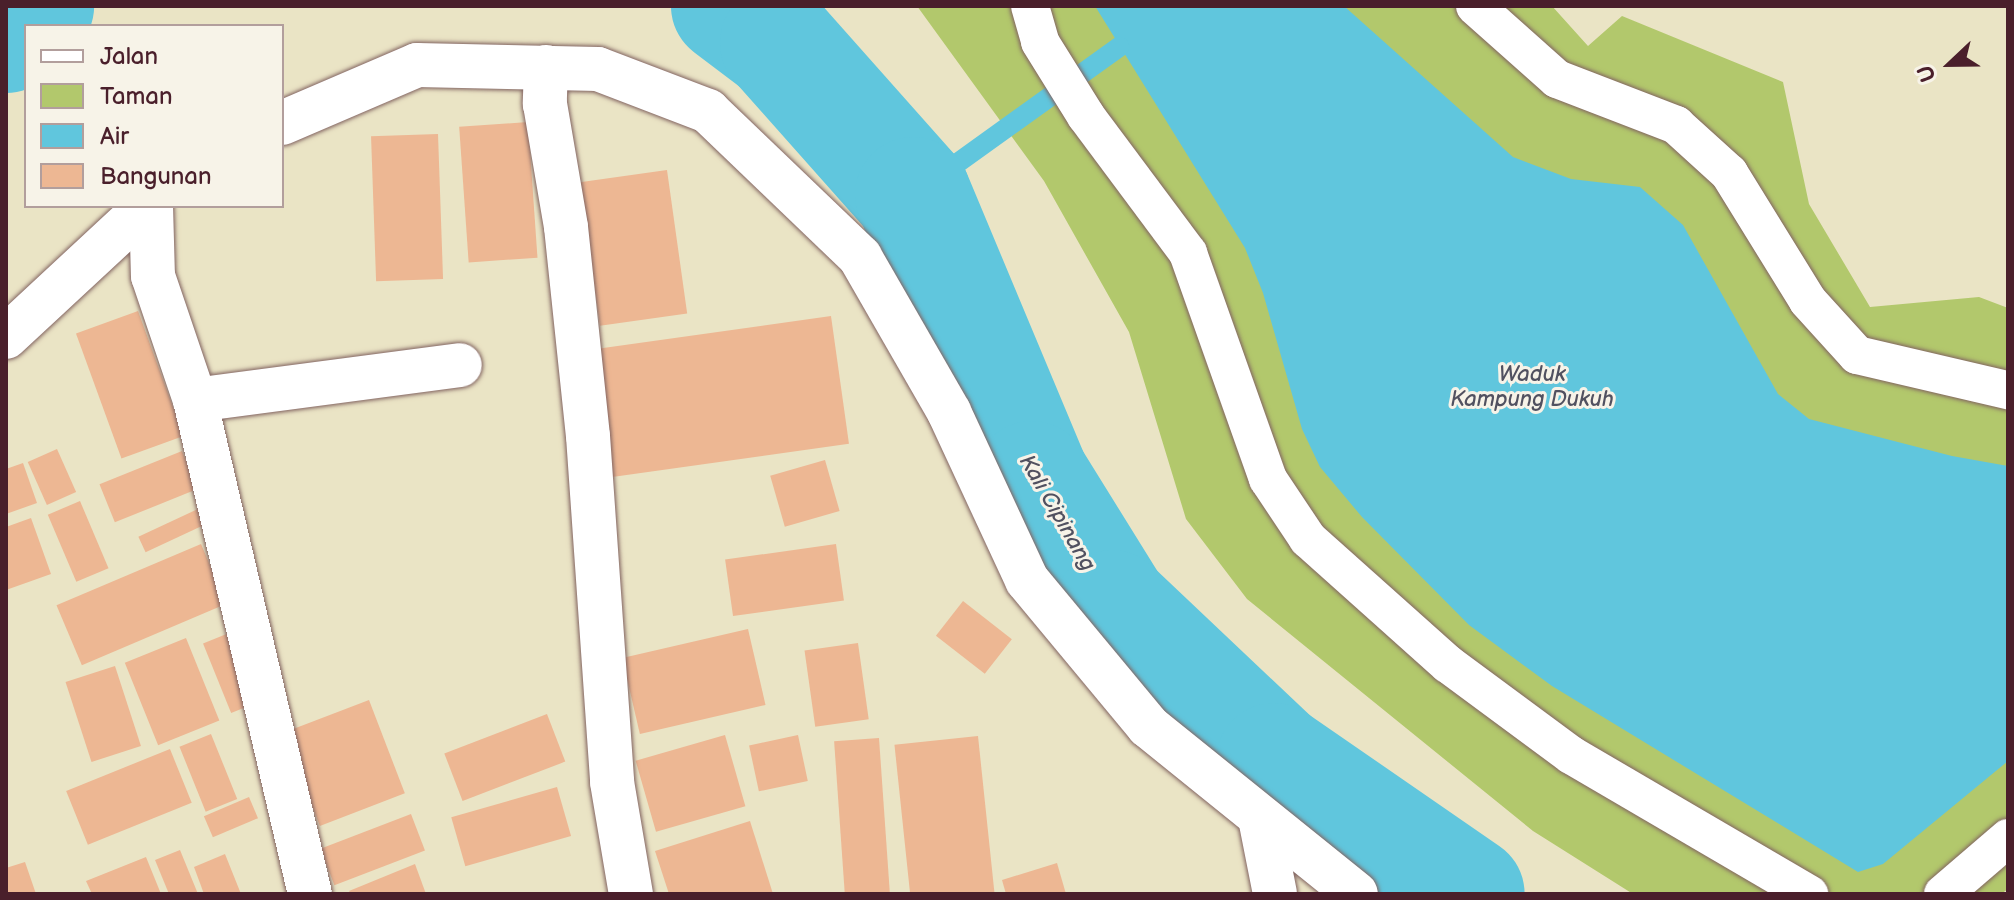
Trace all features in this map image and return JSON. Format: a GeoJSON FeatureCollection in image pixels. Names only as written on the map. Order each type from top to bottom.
{"type":"FeatureCollection","features":[{"type":"Feature","properties":{"kind":"street"},"geometry":{"type":"LineString","coordinates":[[284,122],[417,65],[598,69],[708,111],[860,257],[949,412],[1027,580],[1148,726],[1356,894]]}},
{"type":"Feature","properties":{"kind":"street"},"geometry":{"type":"LineString","coordinates":[[546,67],[545,104],[566,227],[588,436],[612,782],[631,894]]}},
{"type":"Feature","properties":{"kind":"street"},"geometry":{"type":"LineString","coordinates":[[6,337],[147,208]]}},
{"type":"Feature","properties":{"kind":"street"},"geometry":{"type":"LineString","coordinates":[[149,208],[153,276],[195,400],[310,894]]}},
{"type":"Feature","properties":{"kind":"street"},"geometry":{"type":"LineString","coordinates":[[195,400],[460,365]]}},
{"type":"Feature","properties":{"kind":"street"},"geometry":{"type":"LineString","coordinates":[[1260,818],[1275,894]]}},
{"type":"Feature","properties":{"kind":"lane"},"geometry":{"type":"LineString","coordinates":[[1475,6],[1557,79],[1676,125],[1729,173],[1808,301],[1857,355],[2008,390]]}},
{"type":"Feature","properties":{"kind":"lane"},"geometry":{"type":"LineString","coordinates":[[1035,24],[1086,116],[1188,253],[1268,479],[1308,539],[1448,664],[1571,755],[1809,894]]}},
{"type":"Feature","properties":{"kind":"lane"},"geometry":{"type":"LineString","coordinates":[[1943,894],[2008,838]]}},
{"type":"Feature","properties":{"kind":"green space"},"geometry":{"type":"Polygon","coordinates":[[[917,6],[1552,6],[1588,46],[1622,16],[1783,82],[1809,204],[1870,307],[1979,297],[2008,308],[2008,889],[2001,894],[1633,894],[1533,831],[1247,599],[1186,519],[1129,332],[1044,181],[917,6]]]}},
{"type":"Feature","properties":{"kind":"water","name":"Waduk Kampung Dukuh"},"geometry":{"type":"Polygon","coordinates":[[[1095,6],[1344,6],[1513,157],[1571,179],[1640,187],[1683,225],[1778,394],[1809,419],[1952,456],[2008,466],[2008,761],[1883,864],[1858,872],[1552,686],[1469,625],[1362,517],[1320,467],[1302,429],[1263,293],[1245,248],[1095,6]]]}},
{"type":"Feature","properties":{"kind":"building"},"geometry":{"type":"Polygon","coordinates":[[[528,122],[537,258],[469,262],[459,127],[528,122]]]}},
{"type":"Feature","properties":{"kind":"building"},"geometry":{"type":"Polygon","coordinates":[[[438,134],[443,279],[376,281],[371,136],[438,134]]]}},
{"type":"Feature","properties":{"kind":"building"},"geometry":{"type":"Polygon","coordinates":[[[667,170],[687,314],[600,326],[580,182],[667,170]]]}},
{"type":"Feature","properties":{"kind":"building"},"geometry":{"type":"Polygon","coordinates":[[[138,311],[183,436],[121,459],[76,334],[138,311]]]}},
{"type":"Feature","properties":{"kind":"building"},"geometry":{"type":"Polygon","coordinates":[[[831,316],[849,444],[612,477],[594,349],[831,316]]]}},
{"type":"Feature","properties":{"kind":"building"},"geometry":{"type":"Polygon","coordinates":[[[57,449],[76,492],[47,505],[28,462],[57,449]]]}},
{"type":"Feature","properties":{"kind":"building"},"geometry":{"type":"Polygon","coordinates":[[[182,451],[197,489],[115,522],[99,484],[182,451]]]}},
{"type":"Feature","properties":{"kind":"building"},"geometry":{"type":"Polygon","coordinates":[[[825,460],[840,511],[785,527],[770,476],[825,460]]]}},
{"type":"Feature","properties":{"kind":"building"},"geometry":{"type":"Polygon","coordinates":[[[23,463],[37,503],[6,514],[6,469],[23,463]]]}},
{"type":"Feature","properties":{"kind":"building"},"geometry":{"type":"Polygon","coordinates":[[[80,501],[109,568],[76,582],[48,515],[80,501]]]}},
{"type":"Feature","properties":{"kind":"building"},"geometry":{"type":"Polygon","coordinates":[[[200,508],[207,523],[146,552],[138,537],[200,508]]]}},
{"type":"Feature","properties":{"kind":"building"},"geometry":{"type":"Polygon","coordinates":[[[31,518],[51,574],[6,590],[6,527],[31,518]]]}},
{"type":"Feature","properties":{"kind":"building"},"geometry":{"type":"Polygon","coordinates":[[[201,544],[226,604],[82,665],[56,605],[201,544]]]}},
{"type":"Feature","properties":{"kind":"building"},"geometry":{"type":"Polygon","coordinates":[[[836,544],[844,600],[733,616],[725,560],[836,544]]]}},
{"type":"Feature","properties":{"kind":"building"},"geometry":{"type":"Polygon","coordinates":[[[963,601],[1012,639],[985,674],[936,636],[963,601]]]}},
{"type":"Feature","properties":{"kind":"building"},"geometry":{"type":"Polygon","coordinates":[[[748,629],[766,705],[640,734],[622,658],[748,629]]]}},
{"type":"Feature","properties":{"kind":"building"},"geometry":{"type":"Polygon","coordinates":[[[229,633],[257,703],[231,713],[203,643],[229,633]]]}},
{"type":"Feature","properties":{"kind":"building"},"geometry":{"type":"Polygon","coordinates":[[[186,638],[219,721],[158,745],[125,663],[186,638]]]}},
{"type":"Feature","properties":{"kind":"building"},"geometry":{"type":"Polygon","coordinates":[[[858,643],[869,719],[815,727],[805,651],[858,643]]]}},
{"type":"Feature","properties":{"kind":"building"},"geometry":{"type":"Polygon","coordinates":[[[115,666],[141,746],[92,762],[66,682],[115,666]]]}},
{"type":"Feature","properties":{"kind":"building"},"geometry":{"type":"Polygon","coordinates":[[[369,700],[405,793],[320,826],[284,733],[369,700]]]}},
{"type":"Feature","properties":{"kind":"building"},"geometry":{"type":"Polygon","coordinates":[[[547,714],[565,762],[463,801],[444,753],[547,714]]]}},
{"type":"Feature","properties":{"kind":"building"},"geometry":{"type":"Polygon","coordinates":[[[211,734],[237,799],[206,812],[179,747],[211,734]]]}},
{"type":"Feature","properties":{"kind":"building"},"geometry":{"type":"Polygon","coordinates":[[[725,735],[745,806],[656,832],[636,761],[725,735]]]}},
{"type":"Feature","properties":{"kind":"building"},"geometry":{"type":"Polygon","coordinates":[[[798,735],[808,781],[759,791],[749,745],[798,735]]]}},
{"type":"Feature","properties":{"kind":"building"},"geometry":{"type":"Polygon","coordinates":[[[978,736],[995,894],[910,894],[894,745],[978,736]]]}},
{"type":"Feature","properties":{"kind":"building"},"geometry":{"type":"Polygon","coordinates":[[[879,738],[890,894],[845,894],[834,741],[879,738]]]}},
{"type":"Feature","properties":{"kind":"building"},"geometry":{"type":"Polygon","coordinates":[[[170,749],[192,803],[88,845],[66,791],[170,749]]]}},
{"type":"Feature","properties":{"kind":"building"},"geometry":{"type":"Polygon","coordinates":[[[557,787],[571,836],[465,866],[451,817],[557,787]]]}},
{"type":"Feature","properties":{"kind":"building"},"geometry":{"type":"Polygon","coordinates":[[[249,797],[258,818],[213,837],[204,816],[249,797]]]}},
{"type":"Feature","properties":{"kind":"building"},"geometry":{"type":"Polygon","coordinates":[[[411,814],[425,850],[334,885],[320,849],[411,814]]]}},
{"type":"Feature","properties":{"kind":"building"},"geometry":{"type":"Polygon","coordinates":[[[750,821],[773,894],[669,894],[655,851],[750,821]]]}},
{"type":"Feature","properties":{"kind":"building"},"geometry":{"type":"Polygon","coordinates":[[[180,850],[198,894],[169,894],[155,860],[180,850]]]}},
{"type":"Feature","properties":{"kind":"building"},"geometry":{"type":"Polygon","coordinates":[[[225,854],[241,894],[204,894],[194,867],[225,854]]]}},
{"type":"Feature","properties":{"kind":"building"},"geometry":{"type":"Polygon","coordinates":[[[146,857],[161,894],[92,894],[86,881],[146,857]]]}},
{"type":"Feature","properties":{"kind":"building"},"geometry":{"type":"Polygon","coordinates":[[[25,862],[36,894],[6,894],[6,868],[25,862]]]}},
{"type":"Feature","properties":{"kind":"building"},"geometry":{"type":"Polygon","coordinates":[[[1057,863],[1066,894],[1006,894],[1002,880],[1057,863]]]}},
{"type":"Feature","properties":{"kind":"building"},"geometry":{"type":"Polygon","coordinates":[[[415,864],[426,894],[351,894],[349,891],[415,864]]]}},
{"type":"Feature","properties":{"kind":"waterway","name":"Kali Cipinang"},"geometry":{"type":"LineString","coordinates":[[6,35],[36,6]]}},
{"type":"Feature","properties":{"kind":"waterway","name":"Kali Cipinang"},"geometry":{"type":"LineString","coordinates":[[729,6],[778,43],[913,195],[1032,479],[1112,608],[1274,761],[1467,894]]}},
{"type":"Feature","properties":{"kind":"waterway"},"geometry":{"type":"LineString","coordinates":[[913,195],[1119,47]]}}]}
